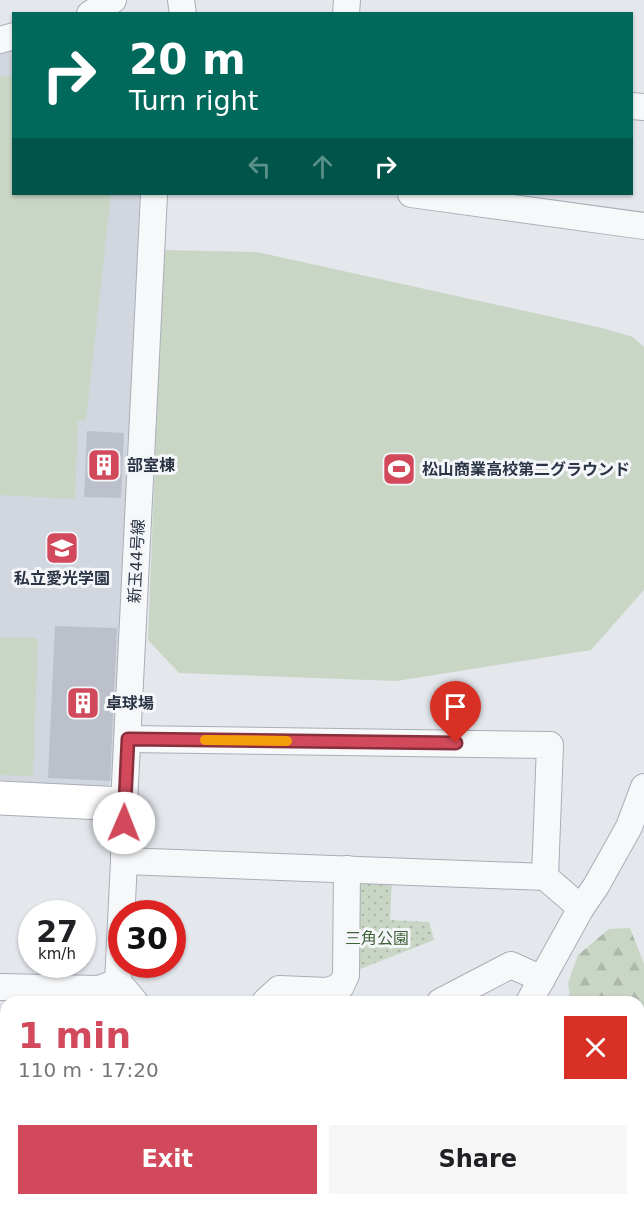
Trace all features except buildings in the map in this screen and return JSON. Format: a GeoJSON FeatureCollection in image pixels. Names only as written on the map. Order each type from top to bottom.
{"type":"FeatureCollection","features":[{"type":"Feature","properties":{"kind":"street"},"geometry":{"type":"LineString","coordinates":[[93,12],[113,0]]}},
{"type":"Feature","properties":{"kind":"street","name":"新玉44号線"},"geometry":{"type":"LineString","coordinates":[[118,982],[124,861],[124,804],[154,195]]}},
{"type":"Feature","properties":{"kind":"street"},"geometry":{"type":"LineString","coordinates":[[418,195],[644,226]]}},
{"type":"Feature","properties":{"kind":"street"},"geometry":{"type":"LineString","coordinates":[[128,739],[550,745],[545,877]]}},
{"type":"Feature","properties":{"kind":"street"},"geometry":{"type":"LineString","coordinates":[[532,996],[629,827],[644,787]]}},
{"type":"Feature","properties":{"kind":"street"},"geometry":{"type":"LineString","coordinates":[[0,798],[124,804]]}},
{"type":"Feature","properties":{"kind":"street"},"geometry":{"type":"LineString","coordinates":[[124,861],[545,877],[581,908]]}},
{"type":"Feature","properties":{"kind":"street"},"geometry":{"type":"LineString","coordinates":[[271,996],[279,989],[328,991],[341,986],[346,975],[347,869]]}},
{"type":"Feature","properties":{"kind":"street"},"geometry":{"type":"LineString","coordinates":[[451,996],[511,964],[542,979]]}},
{"type":"Feature","properties":{"kind":"street"},"geometry":{"type":"LineString","coordinates":[[0,987],[99,989],[118,982],[130,996]]}},
{"type":"Feature","properties":{"kind":"shaded area","name":"私立愛光学園"},"geometry":{"type":"Polygon","coordinates":[[[12,49],[12,195],[142,195],[134,318],[113,779],[105,789],[0,784],[0,54],[12,49]]]}},
{"type":"Feature","properties":{"kind":"green space"},"geometry":{"type":"Polygon","coordinates":[[[12,75],[12,195],[111,195],[86,420],[78,421],[75,499],[0,495],[0,77],[12,75]]]}},
{"type":"Feature","properties":{"kind":"green space","name":"松山商業高校第二グラウンド"},"geometry":{"type":"Polygon","coordinates":[[[163,250],[257,252],[602,328],[633,337],[644,347],[644,590],[591,650],[396,681],[179,673],[148,640],[163,250]]]}},
{"type":"Feature","properties":{"kind":"green space"},"geometry":{"type":"Polygon","coordinates":[[[0,637],[38,638],[33,776],[0,775],[0,637]]]}},
{"type":"Feature","properties":{"kind":"green space","name":"三角公園"},"geometry":{"type":"Polygon","coordinates":[[[355,874],[392,877],[390,920],[429,922],[434,940],[355,971],[355,874]]]}},
{"type":"Feature","properties":{"kind":"green space"},"geometry":{"type":"Polygon","coordinates":[[[630,928],[644,964],[644,996],[570,996],[568,983],[578,955],[609,929],[630,928]]]}},
{"type":"Feature","properties":{"kind":"slow traffic"},"geometry":{"type":"LineString","coordinates":[[205,740],[287,741]]}},
{"type":"Feature","properties":{"kind":"place","name":"部室棟"},"geometry":{"type":"Point","coordinates":[104,465]}},
{"type":"Feature","properties":{"kind":"place","name":"松山商業高校第二グラウンド"},"geometry":{"type":"Point","coordinates":[399,469]}},
{"type":"Feature","properties":{"kind":"place","name":"私立愛光学園"},"geometry":{"type":"Point","coordinates":[62,548]}},
{"type":"Feature","properties":{"kind":"place","name":"卓球場"},"geometry":{"type":"Point","coordinates":[83,703]}},
{"type":"Feature","properties":{"kind":"route"},"geometry":{"type":"LineString","coordinates":[[124,823],[128,739],[456,743]]}}]}
